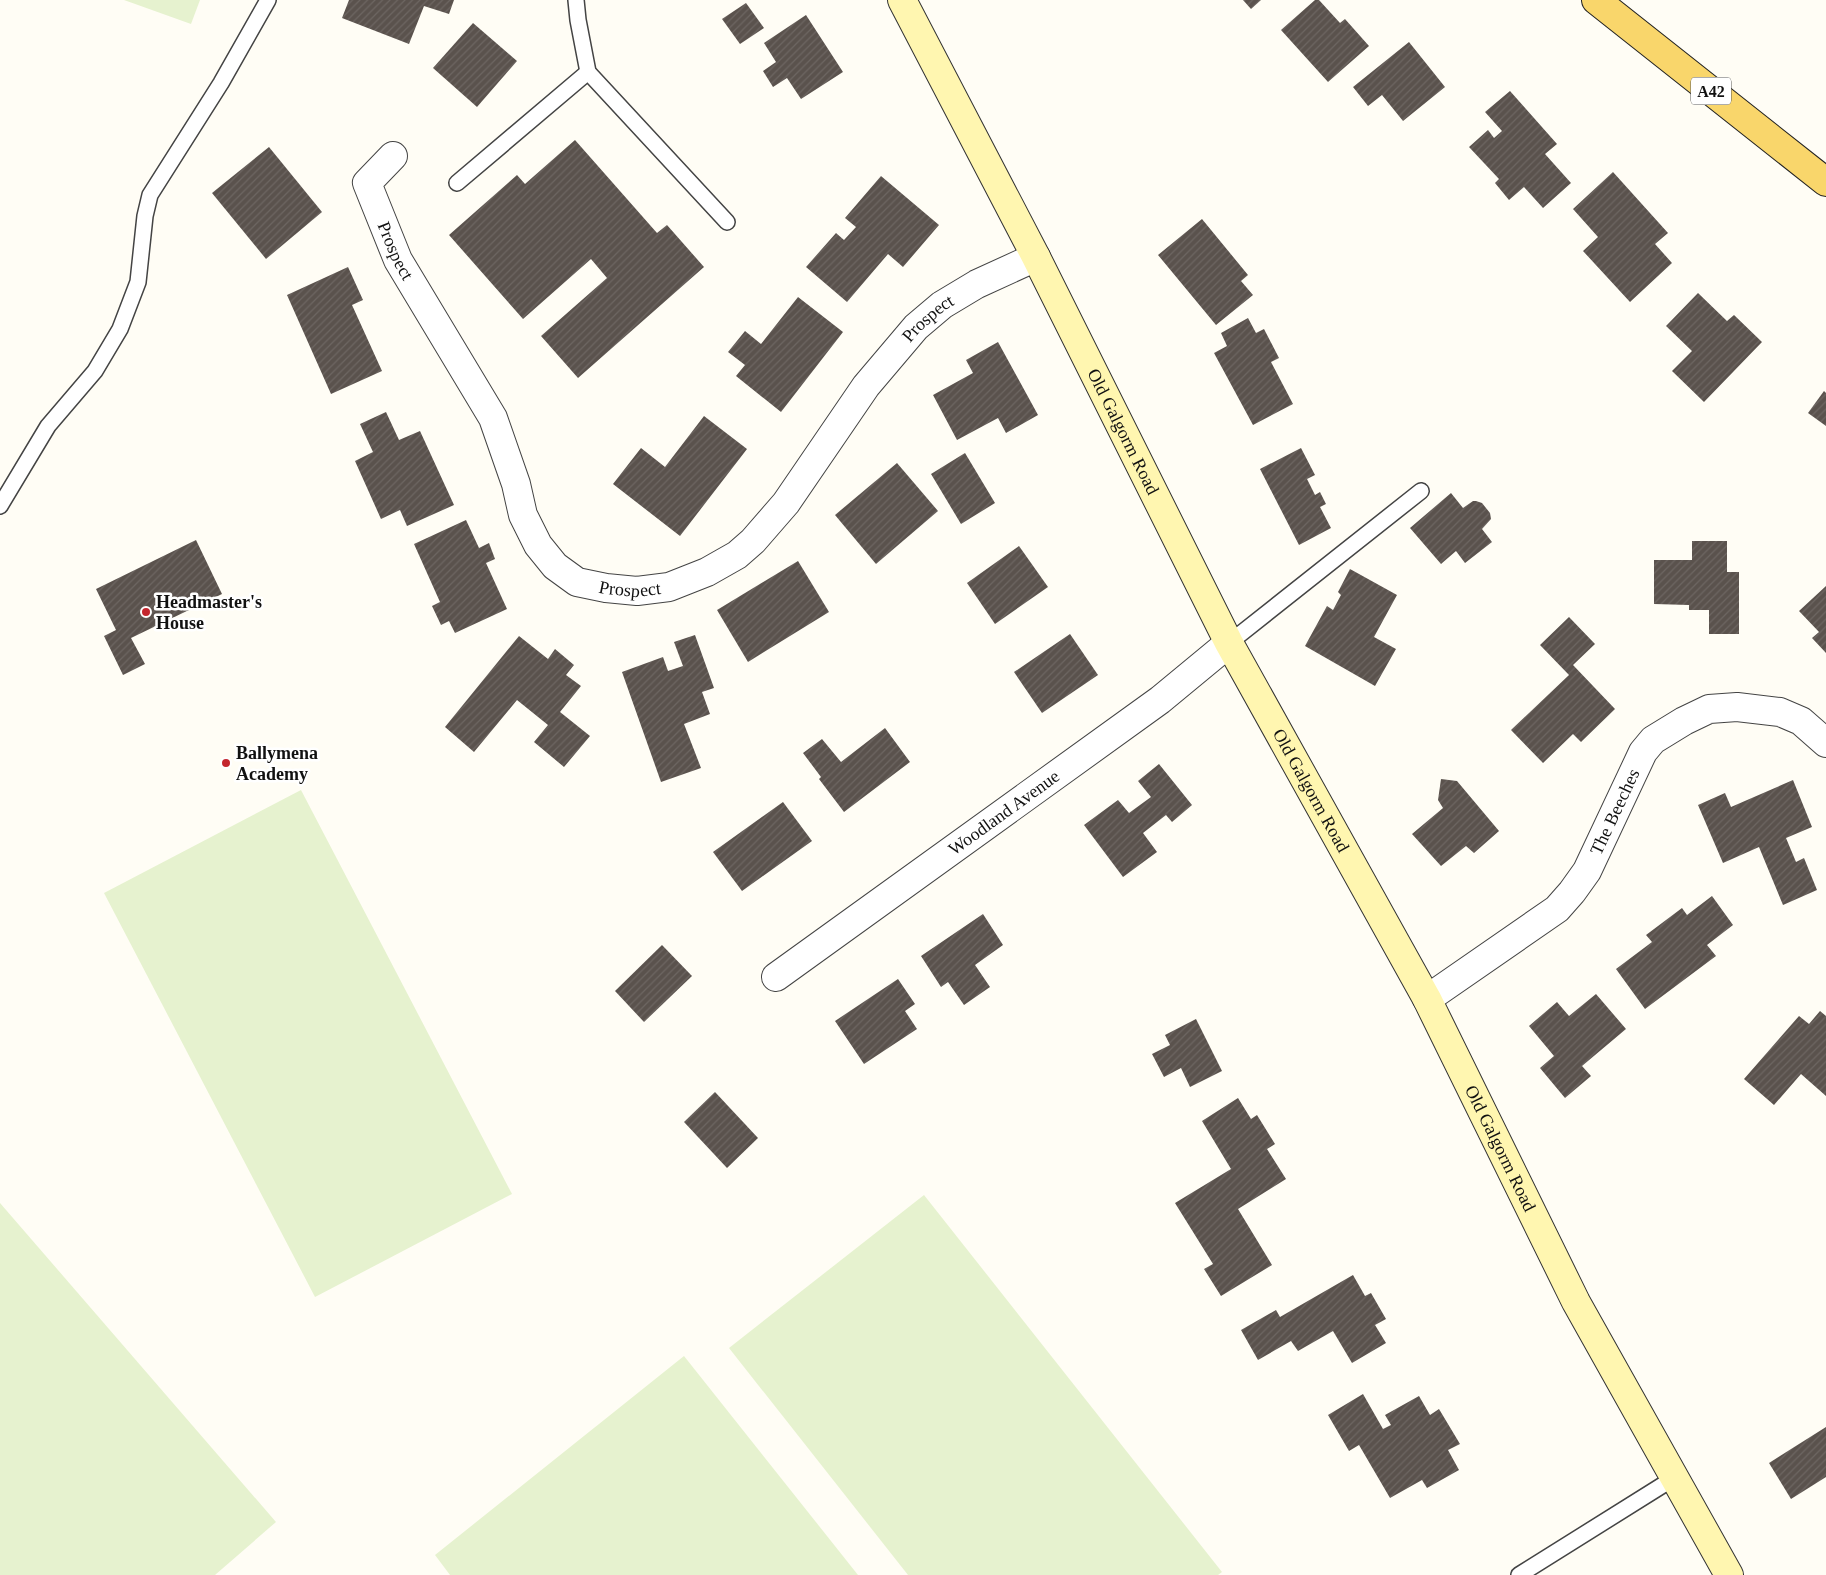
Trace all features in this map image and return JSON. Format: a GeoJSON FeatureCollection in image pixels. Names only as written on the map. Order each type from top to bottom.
{"type":"FeatureCollection","features":[{"type":"Feature","properties":{"kind":"main road","name":"A42"},"geometry":{"type":"LineString","coordinates":[[1596,0],[1826,182]]}},
{"type":"Feature","properties":{"kind":"street","name":"Old Galgorm Road"},"geometry":{"type":"LineString","coordinates":[[902,0],[1036,257],[1229,643],[1427,999],[1576,1302],[1729,1575]]}},
{"type":"Feature","properties":{"kind":"street","name":"Prospect"},"geometry":{"type":"LineString","coordinates":[[393,156],[367,182],[398,260],[493,418],[516,484],[523,515],[538,544],[556,566],[577,582],[606,588],[637,591],[668,587],[707,572],[738,554],[753,541],[786,504],[866,386],[916,327],[942,305],[977,284],[1036,257]]}},
{"type":"Feature","properties":{"kind":"street","name":"Woodland Avenue"},"geometry":{"type":"LineString","coordinates":[[776,978],[1160,700],[1229,643]]}},
{"type":"Feature","properties":{"kind":"street","name":"The Beeches"},"geometry":{"type":"LineString","coordinates":[[1427,999],[1556,909],[1572,892],[1587,871],[1643,752],[1653,740],[1664,732],[1709,709],[1752,708],[1780,712],[1801,721],[1826,743]]}},
{"type":"Feature","properties":{"kind":"lane"},"geometry":{"type":"LineString","coordinates":[[0,506],[48,426],[95,371],[120,329],[138,282],[145,216],[150,195],[221,83],[268,0]]}},
{"type":"Feature","properties":{"kind":"lane"},"geometry":{"type":"LineString","coordinates":[[576,0],[588,72],[727,222]]}},
{"type":"Feature","properties":{"kind":"lane"},"geometry":{"type":"LineString","coordinates":[[457,183],[588,72]]}},
{"type":"Feature","properties":{"kind":"lane"},"geometry":{"type":"LineString","coordinates":[[1229,643],[1421,491]]}},
{"type":"Feature","properties":{"kind":"lane"},"geometry":{"type":"LineString","coordinates":[[1519,1575],[1674,1478]]}},
{"type":"Feature","properties":{"kind":"green space"},"geometry":{"type":"Polygon","coordinates":[[[124,0],[200,0],[191,24],[124,0]]]}},
{"type":"Feature","properties":{"kind":"green space"},"geometry":{"type":"Polygon","coordinates":[[[301,790],[512,1194],[315,1297],[104,893],[301,790]]]}},
{"type":"Feature","properties":{"kind":"green space"},"geometry":{"type":"Polygon","coordinates":[[[924,1195],[1222,1572],[1218,1575],[908,1575],[729,1348],[924,1195]]]}},
{"type":"Feature","properties":{"kind":"green space"},"geometry":{"type":"Polygon","coordinates":[[[0,1203],[276,1522],[215,1575],[0,1575],[0,1203]]]}},
{"type":"Feature","properties":{"kind":"green space"},"geometry":{"type":"Polygon","coordinates":[[[684,1356],[858,1575],[450,1575],[435,1555],[684,1356]]]}},
{"type":"Feature","properties":{"kind":"building"},"geometry":{"type":"Polygon","coordinates":[[[349,0],[454,0],[449,14],[424,6],[409,44],[342,18],[349,0]]]}},
{"type":"Feature","properties":{"kind":"building"},"geometry":{"type":"Polygon","coordinates":[[[1243,0],[1261,0],[1251,9],[1243,0]]]}},
{"type":"Feature","properties":{"kind":"building"},"geometry":{"type":"Polygon","coordinates":[[[1315,0],[1319,0],[1340,23],[1345,19],[1369,46],[1328,82],[1281,30],[1315,0]]]}},
{"type":"Feature","properties":{"kind":"building"},"geometry":{"type":"Polygon","coordinates":[[[746,3],[764,28],[740,44],[722,19],[746,3]]]}},
{"type":"Feature","properties":{"kind":"building"},"geometry":{"type":"Polygon","coordinates":[[[806,15],[843,72],[801,99],[787,78],[773,87],[763,71],[776,62],[764,43],[806,15]]]}},
{"type":"Feature","properties":{"kind":"building"},"geometry":{"type":"Polygon","coordinates":[[[473,23],[517,61],[477,107],[433,68],[473,23]]]}},
{"type":"Feature","properties":{"kind":"building"},"geometry":{"type":"Polygon","coordinates":[[[1409,42],[1445,87],[1403,121],[1382,95],[1368,106],[1353,87],[1409,42]]]}},
{"type":"Feature","properties":{"kind":"building"},"geometry":{"type":"Polygon","coordinates":[[[1510,91],[1557,144],[1545,154],[1571,183],[1543,208],[1524,187],[1509,200],[1495,183],[1499,179],[1469,147],[1488,130],[1494,138],[1502,131],[1485,112],[1510,91]]]}},
{"type":"Feature","properties":{"kind":"building"},"geometry":{"type":"Polygon","coordinates":[[[575,140],[657,233],[667,225],[704,267],[578,378],[541,336],[607,278],[591,259],[523,319],[449,235],[517,175],[525,184],[575,140]]]}},
{"type":"Feature","properties":{"kind":"building"},"geometry":{"type":"Polygon","coordinates":[[[269,147],[322,212],[266,259],[212,193],[269,147]]]}},
{"type":"Feature","properties":{"kind":"building"},"geometry":{"type":"Polygon","coordinates":[[[1613,172],[1668,233],[1655,244],[1672,263],[1630,302],[1583,251],[1598,237],[1573,209],[1613,172]]]}},
{"type":"Feature","properties":{"kind":"building"},"geometry":{"type":"Polygon","coordinates":[[[881,176],[939,225],[903,267],[888,254],[847,302],[806,267],[836,233],[844,240],[856,227],[845,218],[881,176]]]}},
{"type":"Feature","properties":{"kind":"building"},"geometry":{"type":"Polygon","coordinates":[[[1202,219],[1248,275],[1241,281],[1253,295],[1216,325],[1158,255],[1202,219]]]}},
{"type":"Feature","properties":{"kind":"building"},"geometry":{"type":"Polygon","coordinates":[[[348,267],[363,300],[352,305],[382,371],[331,394],[287,295],[348,267]]]}},
{"type":"Feature","properties":{"kind":"building"},"geometry":{"type":"Polygon","coordinates":[[[1698,293],[1727,321],[1734,315],[1762,342],[1704,402],[1672,371],[1692,351],[1666,326],[1698,293]]]}},
{"type":"Feature","properties":{"kind":"building"},"geometry":{"type":"Polygon","coordinates":[[[798,297],[843,332],[781,412],[736,376],[745,365],[728,352],[745,331],[761,344],[798,297]]]}},
{"type":"Feature","properties":{"kind":"building"},"geometry":{"type":"Polygon","coordinates":[[[1248,318],[1256,333],[1264,329],[1279,358],[1271,362],[1293,404],[1253,425],[1214,353],[1227,346],[1221,333],[1248,318]]]}},
{"type":"Feature","properties":{"kind":"building"},"geometry":{"type":"Polygon","coordinates":[[[998,342],[1038,415],[1006,433],[998,418],[957,440],[933,395],[973,373],[966,360],[998,342]]]}},
{"type":"Feature","properties":{"kind":"building"},"geometry":{"type":"Polygon","coordinates":[[[1824,391],[1826,393],[1826,426],[1808,413],[1824,391]]]}},
{"type":"Feature","properties":{"kind":"building"},"geometry":{"type":"Polygon","coordinates":[[[386,412],[399,440],[420,431],[454,505],[407,526],[400,510],[381,519],[355,461],[373,452],[360,424],[386,412]]]}},
{"type":"Feature","properties":{"kind":"building"},"geometry":{"type":"Polygon","coordinates":[[[704,416],[747,449],[680,536],[613,484],[641,448],[665,467],[704,416]]]}},
{"type":"Feature","properties":{"kind":"building"},"geometry":{"type":"Polygon","coordinates":[[[1301,448],[1315,475],[1307,479],[1315,495],[1320,492],[1326,504],[1320,507],[1331,528],[1299,545],[1260,469],[1301,448]]]}},
{"type":"Feature","properties":{"kind":"building"},"geometry":{"type":"Polygon","coordinates":[[[965,453],[995,503],[961,524],[931,474],[965,453]]]}},
{"type":"Feature","properties":{"kind":"building"},"geometry":{"type":"Polygon","coordinates":[[[897,463],[938,511],[876,564],[835,515],[897,463]]]}},
{"type":"Feature","properties":{"kind":"building"},"geometry":{"type":"Polygon","coordinates":[[[1451,493],[1463,508],[1473,501],[1482,503],[1490,513],[1491,519],[1482,529],[1492,542],[1465,563],[1456,551],[1441,564],[1410,528],[1451,493]]]}},
{"type":"Feature","properties":{"kind":"building"},"geometry":{"type":"Polygon","coordinates":[[[466,520],[479,548],[489,543],[495,559],[486,563],[507,609],[455,633],[449,621],[441,625],[432,606],[440,602],[414,544],[466,520]]]}},
{"type":"Feature","properties":{"kind":"building","name":"Headmaster's House"},"geometry":{"type":"Polygon","coordinates":[[[196,540],[222,594],[131,638],[145,664],[123,675],[104,636],[116,630],[96,589],[196,540]]]}},
{"type":"Feature","properties":{"kind":"building"},"geometry":{"type":"Polygon","coordinates":[[[1692,541],[1727,541],[1727,572],[1739,572],[1739,634],[1709,634],[1709,610],[1689,610],[1689,605],[1654,604],[1654,560],[1692,560],[1692,541]]]}},
{"type":"Feature","properties":{"kind":"building"},"geometry":{"type":"Polygon","coordinates":[[[1019,546],[1048,587],[995,624],[967,583],[1019,546]]]}},
{"type":"Feature","properties":{"kind":"building"},"geometry":{"type":"Polygon","coordinates":[[[798,561],[829,612],[748,662],[717,610],[798,561]]]}},
{"type":"Feature","properties":{"kind":"building"},"geometry":{"type":"Polygon","coordinates":[[[1350,569],[1397,595],[1374,637],[1396,649],[1375,686],[1305,646],[1327,606],[1333,610],[1341,595],[1338,592],[1350,569]]]}},
{"type":"Feature","properties":{"kind":"building"},"geometry":{"type":"Polygon","coordinates":[[[1826,586],[1826,653],[1812,638],[1819,632],[1799,611],[1826,586]]]}},
{"type":"Feature","properties":{"kind":"building"},"geometry":{"type":"Polygon","coordinates":[[[1569,617],[1595,644],[1573,665],[1615,709],[1581,742],[1573,734],[1543,763],[1511,730],[1569,675],[1540,645],[1569,617]]]}},
{"type":"Feature","properties":{"kind":"building"},"geometry":{"type":"Polygon","coordinates":[[[1070,634],[1098,675],[1042,713],[1014,672],[1070,634]]]}},
{"type":"Feature","properties":{"kind":"building"},"geometry":{"type":"Polygon","coordinates":[[[695,635],[714,688],[702,692],[710,714],[684,724],[701,768],[661,782],[622,672],[663,657],[668,671],[683,666],[674,642],[695,635]]]}},
{"type":"Feature","properties":{"kind":"building"},"geometry":{"type":"Polygon","coordinates":[[[519,636],[548,659],[555,649],[574,665],[566,675],[581,686],[560,712],[590,736],[564,767],[534,742],[548,725],[517,700],[474,752],[445,727],[519,636]]]}},
{"type":"Feature","properties":{"kind":"building"},"geometry":{"type":"Polygon","coordinates":[[[885,728],[910,762],[844,812],[819,779],[821,777],[803,753],[822,739],[841,762],[885,728]]]}},
{"type":"Feature","properties":{"kind":"building"},"geometry":{"type":"Polygon","coordinates":[[[1159,764],[1192,805],[1172,822],[1166,815],[1143,833],[1157,852],[1123,877],[1084,825],[1118,800],[1129,813],[1151,797],[1138,781],[1159,764]]]}},
{"type":"Feature","properties":{"kind":"building"},"geometry":{"type":"Polygon","coordinates":[[[1441,779],[1457,781],[1499,831],[1474,853],[1466,846],[1441,866],[1412,834],[1443,808],[1438,800],[1441,779]]]}},
{"type":"Feature","properties":{"kind":"building"},"geometry":{"type":"Polygon","coordinates":[[[1793,780],[1812,827],[1786,838],[1796,862],[1804,858],[1817,890],[1783,905],[1759,847],[1723,863],[1698,805],[1725,793],[1731,807],[1793,780]]]}},
{"type":"Feature","properties":{"kind":"building"},"geometry":{"type":"Polygon","coordinates":[[[783,802],[812,841],[742,891],[713,852],[783,802]]]}},
{"type":"Feature","properties":{"kind":"building"},"geometry":{"type":"Polygon","coordinates":[[[1712,896],[1733,925],[1707,945],[1716,956],[1645,1009],[1616,969],[1652,942],[1646,935],[1682,908],[1687,915],[1712,896]]]}},
{"type":"Feature","properties":{"kind":"building"},"geometry":{"type":"Polygon","coordinates":[[[983,914],[1003,945],[975,965],[990,987],[964,1005],[948,982],[941,987],[921,956],[983,914]]]}},
{"type":"Feature","properties":{"kind":"building"},"geometry":{"type":"Polygon","coordinates":[[[662,945],[692,976],[644,1022],[615,991],[662,945]]]}},
{"type":"Feature","properties":{"kind":"building"},"geometry":{"type":"Polygon","coordinates":[[[898,979],[915,1004],[905,1011],[917,1029],[864,1064],[835,1021],[898,979]]]}},
{"type":"Feature","properties":{"kind":"building"},"geometry":{"type":"Polygon","coordinates":[[[1596,994],[1626,1029],[1582,1066],[1591,1076],[1565,1098],[1540,1068],[1554,1056],[1529,1026],[1557,1002],[1569,1016],[1596,994]]]}},
{"type":"Feature","properties":{"kind":"building"},"geometry":{"type":"Polygon","coordinates":[[[1820,1011],[1826,1016],[1826,1096],[1801,1074],[1774,1105],[1744,1079],[1799,1016],[1809,1024],[1820,1011]]]}},
{"type":"Feature","properties":{"kind":"building"},"geometry":{"type":"Polygon","coordinates":[[[1196,1019],[1222,1071],[1190,1087],[1181,1068],[1164,1077],[1152,1054],[1170,1045],[1165,1035],[1196,1019]]]}},
{"type":"Feature","properties":{"kind":"building"},"geometry":{"type":"Polygon","coordinates":[[[715,1092],[758,1138],[727,1168],[684,1122],[715,1092]]]}},
{"type":"Feature","properties":{"kind":"building"},"geometry":{"type":"Polygon","coordinates":[[[1238,1098],[1251,1119],[1257,1115],[1275,1144],[1267,1149],[1286,1179],[1238,1209],[1272,1265],[1221,1296],[1204,1269],[1213,1264],[1175,1203],[1231,1169],[1202,1121],[1238,1098]]]}},
{"type":"Feature","properties":{"kind":"building"},"geometry":{"type":"Polygon","coordinates":[[[1353,1275],[1365,1296],[1371,1293],[1386,1319],[1375,1325],[1386,1343],[1352,1363],[1333,1331],[1298,1351],[1291,1341],[1258,1360],[1241,1330],[1276,1310],[1280,1317],[1353,1275]]]}},
{"type":"Feature","properties":{"kind":"building"},"geometry":{"type":"Polygon","coordinates":[[[1363,1394],[1383,1429],[1391,1425],[1385,1415],[1419,1396],[1430,1415],[1439,1409],[1460,1444],[1448,1450],[1459,1470],[1427,1488],[1422,1480],[1390,1498],[1359,1445],[1349,1451],[1328,1415],[1363,1394]]]}},
{"type":"Feature","properties":{"kind":"building"},"geometry":{"type":"Polygon","coordinates":[[[1826,1427],[1826,1477],[1791,1499],[1769,1463],[1826,1427]]]}},
{"type":"Feature","properties":{"kind":"place","name":"Headmaster's House"},"geometry":{"type":"Point","coordinates":[146,612]}},
{"type":"Feature","properties":{"kind":"place","name":"Ballymena Academy"},"geometry":{"type":"Point","coordinates":[226,763]}}]}
